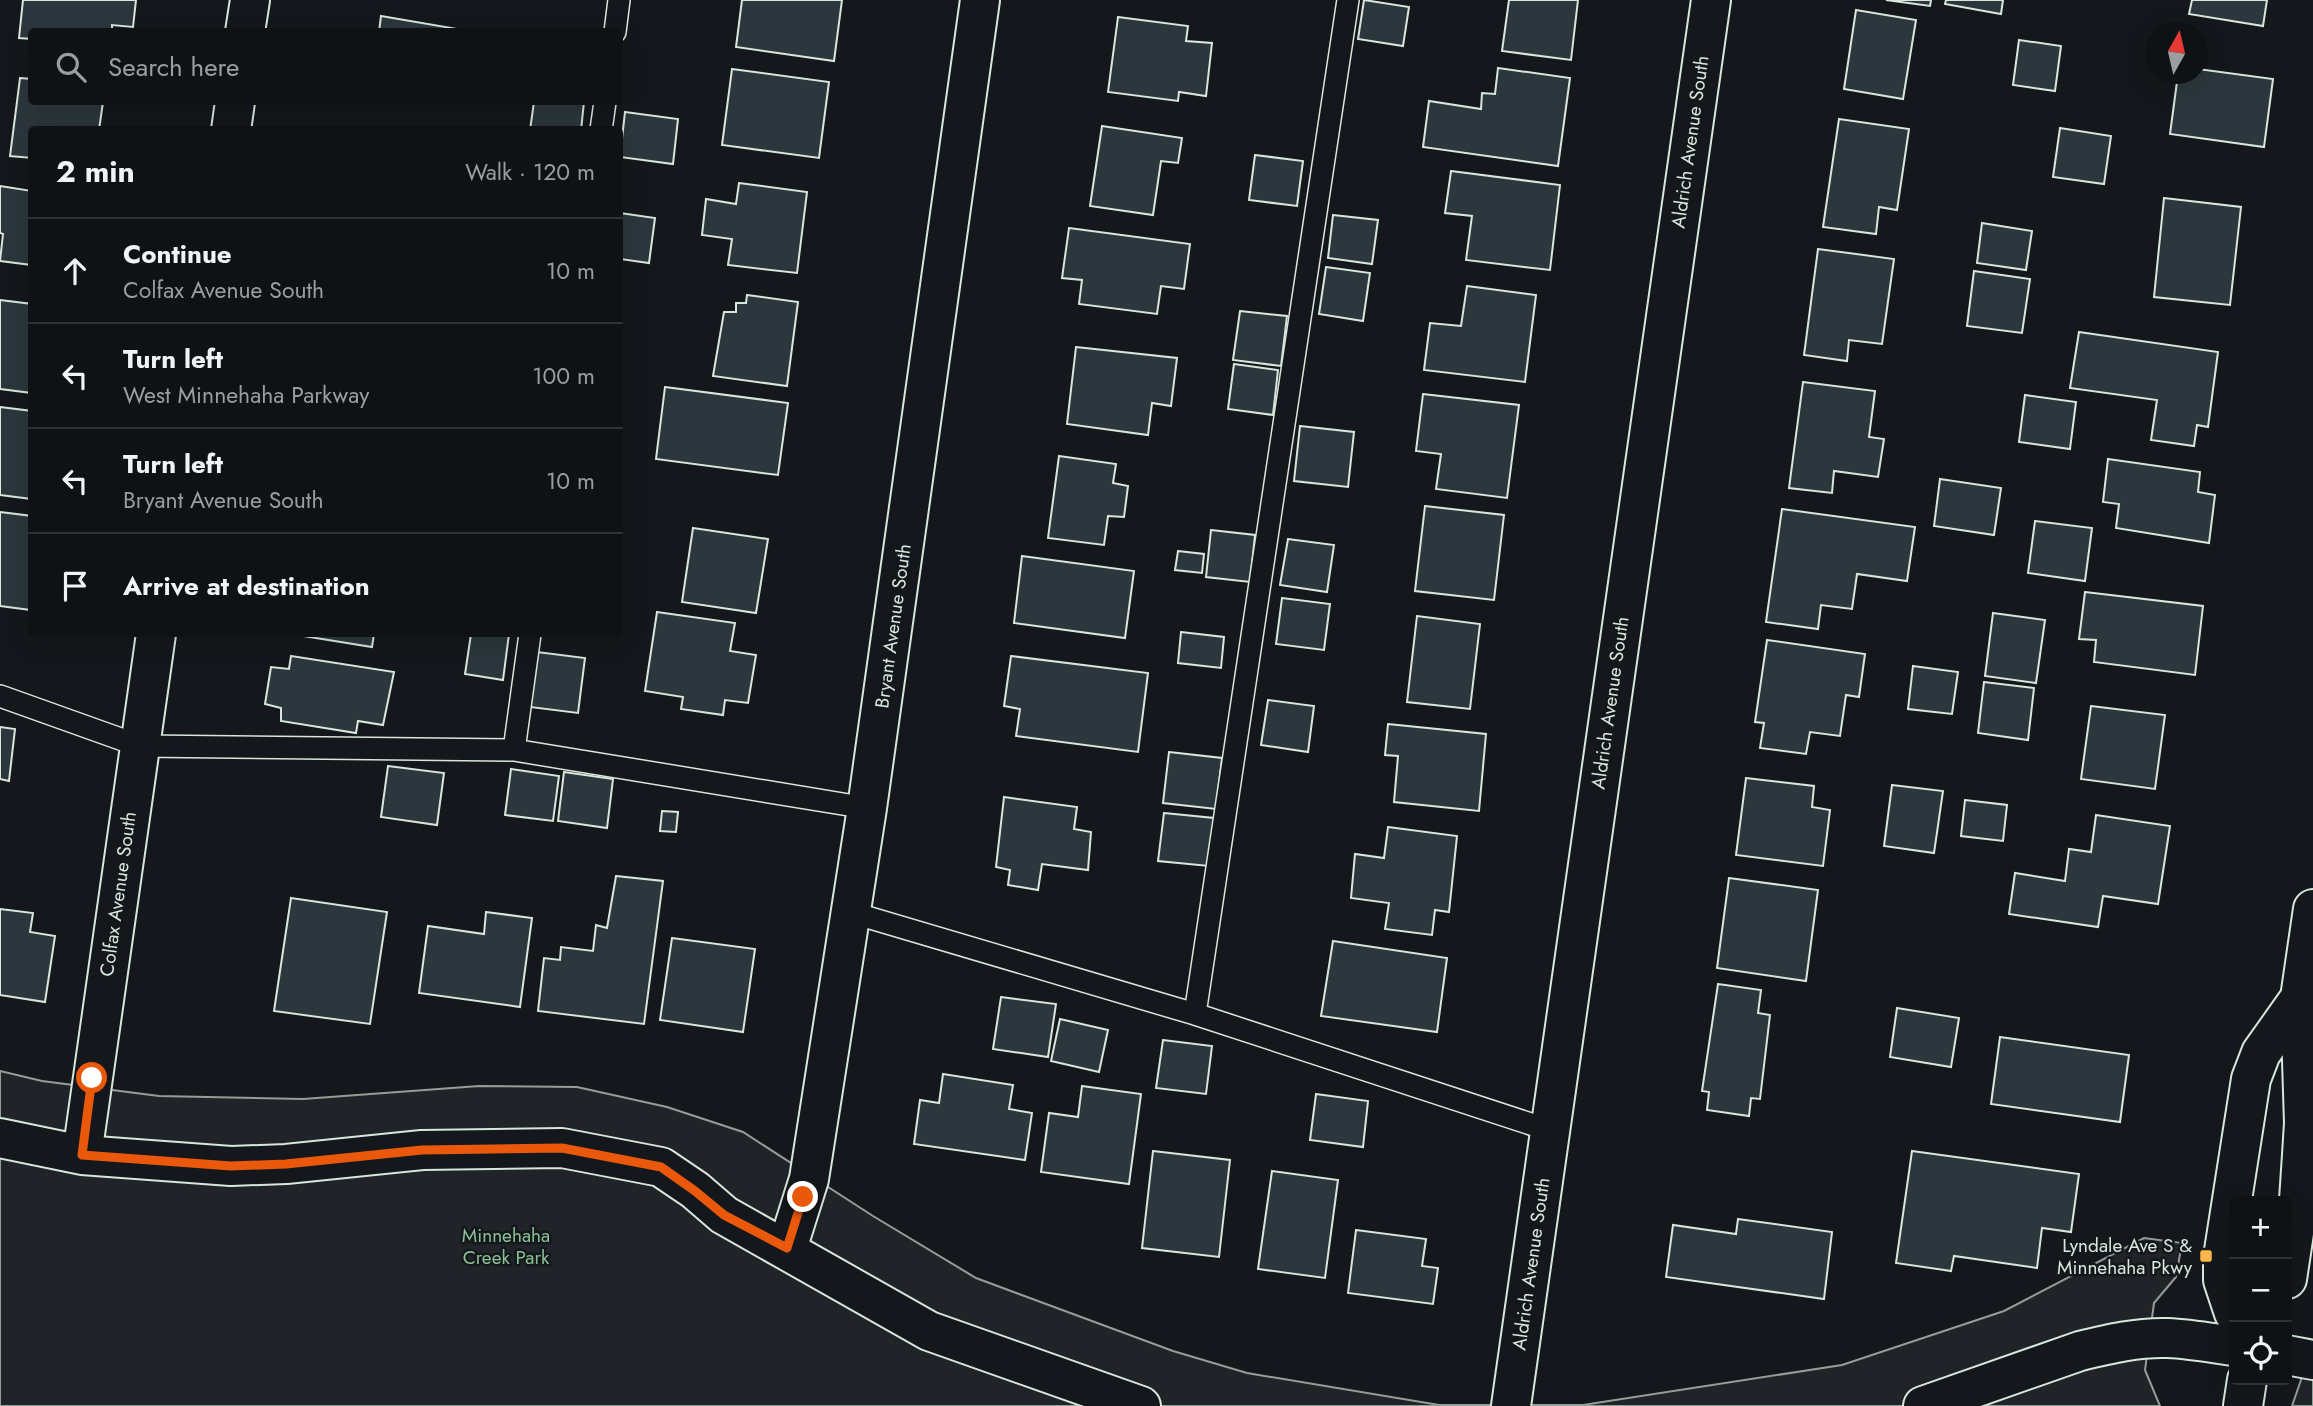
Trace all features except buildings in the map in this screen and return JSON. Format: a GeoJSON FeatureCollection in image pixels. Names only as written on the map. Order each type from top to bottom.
{"type":"FeatureCollection","features":[{"type":"Feature","properties":{"kind":"street"},"geometry":{"type":"LineString","coordinates":[[246,28],[250,0]]}},
{"type":"Feature","properties":{"kind":"street","name":"Bryant Avenue South"},"geometry":{"type":"LineString","coordinates":[[787,1248],[809,1179],[867,808],[980,0]]}},
{"type":"Feature","properties":{"kind":"street","name":"Aldrich Avenue South"},"geometry":{"type":"LineString","coordinates":[[1511,1406],[1711,0]]}},
{"type":"Feature","properties":{"kind":"street"},"geometry":{"type":"LineString","coordinates":[[231,126],[234,105]]}},
{"type":"Feature","properties":{"kind":"street","name":"Colfax Avenue South"},"geometry":{"type":"LineString","coordinates":[[82,1155],[156,637]]}},
{"type":"Feature","properties":{"kind":"street"},"geometry":{"type":"LineString","coordinates":[[2290,1259],[2299,1200],[2304,1123],[2300,998],[2312,922]]}},
{"type":"Feature","properties":{"kind":"street"},"geometry":{"type":"LineString","coordinates":[[2229,1298],[2223,1280],[2223,1257],[2247,1095],[2261,1053],[2300,998]]}},
{"type":"Feature","properties":{"kind":"street"},"geometry":{"type":"LineString","coordinates":[[0,1138],[82,1155],[231,1166],[286,1164],[422,1150],[562,1148],[661,1167],[724,1215],[787,1248],[929,1331],[1141,1406]]}},
{"type":"Feature","properties":{"kind":"street"},"geometry":{"type":"LineString","coordinates":[[1923,1406],[2106,1344],[2167,1338],[2229,1345]]}},
{"type":"Feature","properties":{"kind":"street"},"geometry":{"type":"LineString","coordinates":[[2292,1356],[2313,1360]]}},
{"type":"Feature","properties":{"kind":"street"},"geometry":{"type":"LineString","coordinates":[[2243,1406],[2246,1385]]}},
{"type":"Feature","properties":{"kind":"lane"},"geometry":{"type":"LineString","coordinates":[[616,28],[619,0]]}},
{"type":"Feature","properties":{"kind":"lane"},"geometry":{"type":"LineString","coordinates":[[1195,1014],[1348,0]]}},
{"type":"Feature","properties":{"kind":"lane"},"geometry":{"type":"LineString","coordinates":[[602,126],[605,105]]}},
{"type":"Feature","properties":{"kind":"lane"},"geometry":{"type":"LineString","coordinates":[[514,750],[530,637]]}},
{"type":"Feature","properties":{"kind":"lane"},"geometry":{"type":"LineString","coordinates":[[0,696],[140,747],[514,750],[867,808]]}},
{"type":"Feature","properties":{"kind":"lane"},"geometry":{"type":"LineString","coordinates":[[850,912],[1195,1014],[1549,1130]]}},
{"type":"Feature","properties":{"kind":"green space","name":"Minnehaha Creek Park"},"geometry":{"type":"Polygon","coordinates":[[[0,1071],[42,1081],[159,1096],[303,1099],[479,1086],[577,1087],[667,1107],[743,1132],[873,1216],[976,1278],[1173,1351],[1247,1373],[1439,1405],[1583,1405],[1842,1365],[2004,1311],[2144,1238],[2182,1243],[2176,1277],[2154,1303],[2145,1370],[2160,1406],[0,1406],[0,1071]]]}},
{"type":"Feature","properties":{"kind":"green space"},"geometry":{"type":"Polygon","coordinates":[[[2313,1345],[2313,1406],[2292,1406],[2313,1345]]]}},
{"type":"Feature","properties":{"kind":"place","name":"Lyndale Ave S & Minnehaha Pkwy"},"geometry":{"type":"Point","coordinates":[2206,1256]}},
{"type":"Feature","properties":{"kind":"route"},"geometry":{"type":"LineString","coordinates":[[92,1078],[82,1155],[231,1166],[286,1164],[422,1150],[562,1148],[661,1167],[724,1215],[787,1248],[803,1197]]}}]}
